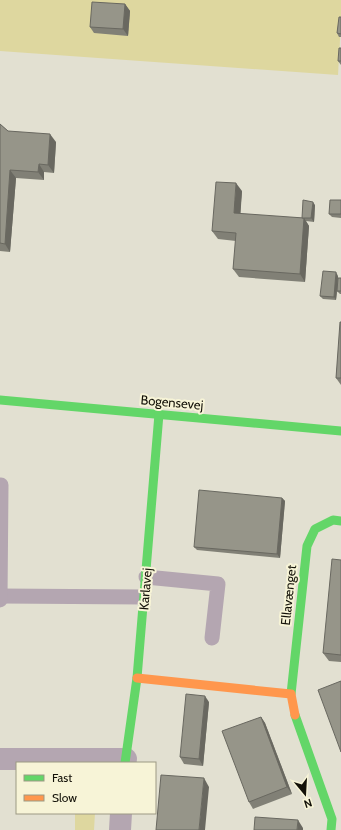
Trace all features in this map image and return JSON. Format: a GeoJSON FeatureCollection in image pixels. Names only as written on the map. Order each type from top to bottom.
{"type":"FeatureCollection","features":[{"type":"Feature","properties":{"kind":"street","name":"Bogensevej"},"geometry":{"type":"LineString","coordinates":[[0,400],[341,431]]}},
{"type":"Feature","properties":{"kind":"street","name":"Karlavej"},"geometry":{"type":"LineString","coordinates":[[126,761],[137,678],[159,414]]}},
{"type":"Feature","properties":{"kind":"street","name":"Ellavænget"},"geometry":{"type":"LineString","coordinates":[[332,830],[332,820],[296,720],[291,694],[307,546],[315,529],[333,520],[341,521]]}},
{"type":"Feature","properties":{"kind":"street"},"geometry":{"type":"LineString","coordinates":[[137,678],[291,694]]}},
{"type":"Feature","properties":{"kind":"street"},"geometry":{"type":"LineString","coordinates":[[0,759],[126,761]]}},
{"type":"Feature","properties":{"kind":"street"},"geometry":{"type":"LineString","coordinates":[[120,830],[121,814]]}},
{"type":"Feature","properties":{"kind":"lane"},"geometry":{"type":"LineString","coordinates":[[0,600],[1,485]]}},
{"type":"Feature","properties":{"kind":"lane"},"geometry":{"type":"LineString","coordinates":[[146,577],[218,584],[212,638]]}},
{"type":"Feature","properties":{"kind":"lane"},"geometry":{"type":"LineString","coordinates":[[0,596],[144,597]]}},
{"type":"Feature","properties":{"kind":"shaded area"},"geometry":{"type":"Polygon","coordinates":[[[0,0],[341,0],[338,75],[0,51],[0,0]]]}},
{"type":"Feature","properties":{"kind":"shaded area"},"geometry":{"type":"Polygon","coordinates":[[[75,814],[95,814],[94,830],[75,830],[75,814]]]}},
{"type":"Feature","properties":{"kind":"building"},"geometry":{"type":"Polygon","coordinates":[[[92,2],[125,4],[123,29],[90,27],[92,2]]]}},
{"type":"Feature","properties":{"kind":"building"},"geometry":{"type":"Polygon","coordinates":[[[339,17],[341,17],[341,34],[337,33],[339,17]]]}},
{"type":"Feature","properties":{"kind":"building"},"geometry":{"type":"Polygon","coordinates":[[[339,48],[341,48],[341,61],[338,61],[339,48]]]}},
{"type":"Feature","properties":{"kind":"building"},"geometry":{"type":"Polygon","coordinates":[[[0,124],[8,131],[50,134],[48,165],[39,164],[38,172],[10,170],[5,244],[0,243],[0,124]]]}},
{"type":"Feature","properties":{"kind":"building"},"geometry":{"type":"Polygon","coordinates":[[[216,182],[236,183],[234,213],[304,218],[300,274],[233,269],[236,233],[212,231],[216,182]]]}},
{"type":"Feature","properties":{"kind":"building"},"geometry":{"type":"Polygon","coordinates":[[[303,200],[313,202],[311,218],[302,218],[303,200]]]}},
{"type":"Feature","properties":{"kind":"building"},"geometry":{"type":"Polygon","coordinates":[[[330,200],[341,200],[341,214],[329,214],[330,200]]]}},
{"type":"Feature","properties":{"kind":"building"},"geometry":{"type":"Polygon","coordinates":[[[323,271],[336,272],[334,297],[320,296],[323,271]]]}},
{"type":"Feature","properties":{"kind":"building"},"geometry":{"type":"Polygon","coordinates":[[[338,278],[341,278],[341,291],[337,291],[338,278]]]}},
{"type":"Feature","properties":{"kind":"building"},"geometry":{"type":"Polygon","coordinates":[[[340,322],[341,378],[336,378],[340,322]]]}},
{"type":"Feature","properties":{"kind":"building"},"geometry":{"type":"Polygon","coordinates":[[[199,490],[282,498],[277,554],[194,547],[199,490]]]}},
{"type":"Feature","properties":{"kind":"building"},"geometry":{"type":"Polygon","coordinates":[[[332,559],[341,560],[341,655],[323,653],[332,559]]]}},
{"type":"Feature","properties":{"kind":"building"},"geometry":{"type":"Polygon","coordinates":[[[341,681],[341,752],[318,690],[341,681]]]}},
{"type":"Feature","properties":{"kind":"building"},"geometry":{"type":"Polygon","coordinates":[[[186,694],[205,696],[199,759],[180,757],[186,694]]]}},
{"type":"Feature","properties":{"kind":"building"},"geometry":{"type":"Polygon","coordinates":[[[261,717],[287,787],[249,802],[222,731],[261,717]]]}},
{"type":"Feature","properties":{"kind":"building"},"geometry":{"type":"Polygon","coordinates":[[[161,775],[204,778],[199,830],[156,830],[161,775]]]}},
{"type":"Feature","properties":{"kind":"building"},"geometry":{"type":"Polygon","coordinates":[[[255,817],[298,820],[297,830],[254,830],[255,817]]]}},
{"type":"Feature","properties":{"kind":"traffic: fast"},"geometry":{"type":"LineString","coordinates":[[0,400],[341,431]]}},
{"type":"Feature","properties":{"kind":"traffic: fast"},"geometry":{"type":"LineString","coordinates":[[125,762],[137,678],[159,414]]}},
{"type":"Feature","properties":{"kind":"traffic: fast"},"geometry":{"type":"LineString","coordinates":[[291,694],[307,546],[315,529],[333,520],[341,521]]}},
{"type":"Feature","properties":{"kind":"traffic: fast"},"geometry":{"type":"LineString","coordinates":[[295,715],[332,819],[331,830]]}},
{"type":"Feature","properties":{"kind":"traffic: slow"},"geometry":{"type":"LineString","coordinates":[[137,678],[291,694],[295,715]]}}]}
